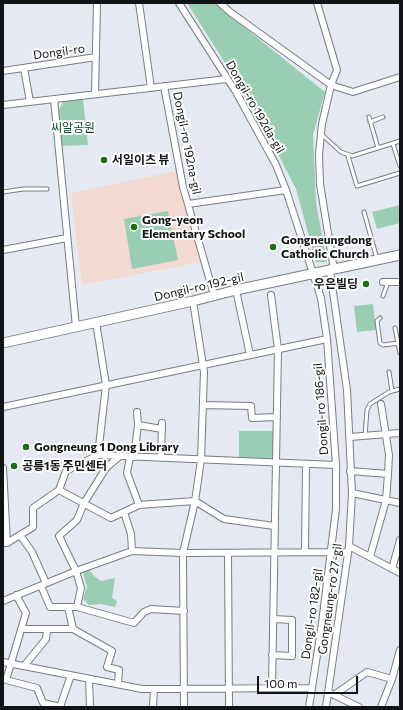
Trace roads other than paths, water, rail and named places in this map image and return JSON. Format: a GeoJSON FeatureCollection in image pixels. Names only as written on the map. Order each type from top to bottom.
{"type":"FeatureCollection","features":[{"type":"Feature","properties":{"kind":"main road","name":"Dongil-ro 192-gil"},"geometry":{"type":"LineString","coordinates":[[3,343],[236,290],[400,255]]}},
{"type":"Feature","properties":{"kind":"street"},"geometry":{"type":"LineString","coordinates":[[95,94],[97,3]]}},
{"type":"Feature","properties":{"kind":"street"},"geometry":{"type":"LineString","coordinates":[[140,3],[151,88]]}},
{"type":"Feature","properties":{"kind":"street","name":"Dongil-ro 192da-gil"},"geometry":{"type":"LineString","coordinates":[[179,3],[264,140],[286,190],[314,274]]}},
{"type":"Feature","properties":{"kind":"street"},"geometry":{"type":"LineString","coordinates":[[220,3],[230,12],[331,85],[353,92],[400,77]]}},
{"type":"Feature","properties":{"kind":"street","name":"Gongneung-ro 27-gil"},"geometry":{"type":"LineString","coordinates":[[317,3],[337,70],[331,85],[322,124],[319,154],[320,184],[347,390],[352,494],[349,546],[347,552],[331,693],[326,707]]}},
{"type":"Feature","properties":{"kind":"street","name":"Dongil-ro"},"geometry":{"type":"LineString","coordinates":[[3,71],[96,58]]}},
{"type":"Feature","properties":{"kind":"street","name":"Dongil-ro"},"geometry":{"type":"LineString","coordinates":[[24,68],[30,102]]}},
{"type":"Feature","properties":{"kind":"street"},"geometry":{"type":"LineString","coordinates":[[3,105],[227,79]]}},
{"type":"Feature","properties":{"kind":"street","name":"Dongil-ro 192na-gil"},"geometry":{"type":"LineString","coordinates":[[164,86],[183,187],[214,295]]}},
{"type":"Feature","properties":{"kind":"street"},"geometry":{"type":"LineString","coordinates":[[54,99],[76,327]]}},
{"type":"Feature","properties":{"kind":"street","name":"Dongil-ro 192na-gil"},"geometry":{"type":"LineString","coordinates":[[188,204],[286,190]]}},
{"type":"Feature","properties":{"kind":"street"},"geometry":{"type":"LineString","coordinates":[[3,250],[67,238]]}},
{"type":"Feature","properties":{"kind":"street","name":"Dongil-ro 186-gil"},"geometry":{"type":"LineString","coordinates":[[59,490],[66,471],[98,456],[336,465],[327,339],[321,298],[314,274]]}},
{"type":"Feature","properties":{"kind":"street"},"geometry":{"type":"LineString","coordinates":[[385,282],[400,282]]}},
{"type":"Feature","properties":{"kind":"street"},"geometry":{"type":"LineString","coordinates":[[236,290],[250,355]]}},
{"type":"Feature","properties":{"kind":"street"},"geometry":{"type":"LineString","coordinates":[[271,295],[278,349],[272,688]]}},
{"type":"Feature","properties":{"kind":"street"},"geometry":{"type":"LineString","coordinates":[[184,707],[183,553],[195,501],[201,460],[203,405],[202,365],[193,301]]}},
{"type":"Feature","properties":{"kind":"street"},"geometry":{"type":"LineString","coordinates":[[96,322],[106,385],[98,456]]}},
{"type":"Feature","properties":{"kind":"street"},"geometry":{"type":"LineString","coordinates":[[3,407],[327,339]]}},
{"type":"Feature","properties":{"kind":"street"},"geometry":{"type":"LineString","coordinates":[[370,557],[386,500],[388,474],[389,455],[381,404]]}},
{"type":"Feature","properties":{"kind":"street"},"geometry":{"type":"LineString","coordinates":[[203,405],[251,406],[252,418],[277,417]]}},
{"type":"Feature","properties":{"kind":"street"},"geometry":{"type":"LineString","coordinates":[[137,412],[138,425],[132,457],[127,473],[139,504]]}},
{"type":"Feature","properties":{"kind":"street"},"geometry":{"type":"LineString","coordinates":[[138,425],[162,426],[161,458]]}},
{"type":"Feature","properties":{"kind":"street"},"geometry":{"type":"LineString","coordinates":[[350,437],[400,433]]}},
{"type":"Feature","properties":{"kind":"street"},"geometry":{"type":"LineString","coordinates":[[77,607],[81,588],[76,570],[59,536],[77,520],[84,503],[106,468],[120,456]]}},
{"type":"Feature","properties":{"kind":"street"},"geometry":{"type":"LineString","coordinates":[[305,552],[306,464]]}},
{"type":"Feature","properties":{"kind":"street","name":"Dongil-ro 182-gil"},"geometry":{"type":"LineString","coordinates":[[309,707],[332,552],[336,509],[336,465]]}},
{"type":"Feature","properties":{"kind":"street"},"geometry":{"type":"LineString","coordinates":[[3,468],[5,543],[33,527],[33,508],[59,490],[112,518],[139,504],[195,501],[224,519],[274,526]]}},
{"type":"Feature","properties":{"kind":"street"},"geometry":{"type":"LineString","coordinates":[[350,471],[388,474]]}},
{"type":"Feature","properties":{"kind":"street"},"geometry":{"type":"LineString","coordinates":[[352,494],[400,503]]}},
{"type":"Feature","properties":{"kind":"street"},"geometry":{"type":"LineString","coordinates":[[124,512],[131,534],[132,551]]}},
{"type":"Feature","properties":{"kind":"street"},"geometry":{"type":"LineString","coordinates":[[20,535],[32,552],[50,607],[77,607],[134,623],[144,612],[151,609],[184,611]]}},
{"type":"Feature","properties":{"kind":"street"},"geometry":{"type":"LineString","coordinates":[[392,569],[400,540]]}},
{"type":"Feature","properties":{"kind":"street"},"geometry":{"type":"LineString","coordinates":[[349,546],[400,573]]}},
{"type":"Feature","properties":{"kind":"street"},"geometry":{"type":"LineString","coordinates":[[3,601],[76,570],[132,551],[183,553],[347,552]]}},
{"type":"Feature","properties":{"kind":"street"},"geometry":{"type":"LineString","coordinates":[[228,553],[229,707]]}},
{"type":"Feature","properties":{"kind":"street"},"geometry":{"type":"LineString","coordinates":[[16,595],[26,613],[6,680],[37,688],[43,703],[60,707],[71,675]]}},
{"type":"Feature","properties":{"kind":"street"},"geometry":{"type":"LineString","coordinates":[[68,607],[74,629]]}},
{"type":"Feature","properties":{"kind":"street","name":"Dongil-ro 182-gil"},"geometry":{"type":"LineString","coordinates":[[272,655],[292,656],[292,620],[273,619]]}},
{"type":"Feature","properties":{"kind":"street"},"geometry":{"type":"LineString","coordinates":[[21,629],[74,629],[112,651],[107,667],[119,670],[118,684]]}},
{"type":"Feature","properties":{"kind":"street"},"geometry":{"type":"LineString","coordinates":[[24,666],[46,639],[47,629]]}},
{"type":"Feature","properties":{"kind":"street"},"geometry":{"type":"LineString","coordinates":[[381,707],[392,679],[400,650]]}},
{"type":"Feature","properties":{"kind":"street"},"geometry":{"type":"LineString","coordinates":[[3,662],[142,689],[184,687],[311,688]]}},
{"type":"Feature","properties":{"kind":"street"},"geometry":{"type":"LineString","coordinates":[[331,693],[367,672],[392,679]]}},
{"type":"Feature","properties":{"kind":"street"},"geometry":{"type":"LineString","coordinates":[[89,679],[90,707]]}},
{"type":"Feature","properties":{"kind":"street"},"geometry":{"type":"LineString","coordinates":[[153,707],[154,689]]}},
{"type":"Feature","properties":{"kind":"street"},"geometry":{"type":"LineString","coordinates":[[331,693],[359,707]]}},
{"type":"Feature","properties":{"kind":"lane"},"geometry":{"type":"LineString","coordinates":[[369,117],[378,148]]}},
{"type":"Feature","properties":{"kind":"lane"},"geometry":{"type":"LineString","coordinates":[[370,122],[383,117]]}},
{"type":"Feature","properties":{"kind":"lane"},"geometry":{"type":"LineString","coordinates":[[321,134],[341,152],[348,156],[357,186],[400,173]]}},
{"type":"Feature","properties":{"kind":"lane"},"geometry":{"type":"LineString","coordinates":[[348,156],[400,141]]}},
{"type":"Feature","properties":{"kind":"lane"},"geometry":{"type":"LineString","coordinates":[[393,144],[400,166]]}},
{"type":"Feature","properties":{"kind":"lane"},"geometry":{"type":"LineString","coordinates":[[3,192],[23,189],[47,189]]}},
{"type":"Feature","properties":{"kind":"lane"},"geometry":{"type":"LineString","coordinates":[[364,212],[377,260]]}},
{"type":"Feature","properties":{"kind":"lane"},"geometry":{"type":"LineString","coordinates":[[383,296],[385,282]]}},
{"type":"Feature","properties":{"kind":"lane"},"geometry":{"type":"LineString","coordinates":[[380,318],[377,324],[380,343],[383,345],[399,343]]}},
{"type":"Feature","properties":{"kind":"lane"},"geometry":{"type":"LineString","coordinates":[[395,328],[400,353]]}},
{"type":"Feature","properties":{"kind":"lane"},"geometry":{"type":"LineString","coordinates":[[389,372],[392,391]]}},
{"type":"Feature","properties":{"kind":"lane"},"geometry":{"type":"LineString","coordinates":[[365,436],[367,410],[370,404],[392,391],[400,389]]}},
{"type":"Feature","properties":{"kind":"place","name":"서일이츠 뷰"},"geometry":{"type":"Point","coordinates":[104,160]}},
{"type":"Feature","properties":{"kind":"place","name":"Gong-yeon Elementary School"},"geometry":{"type":"Point","coordinates":[134,227]}},
{"type":"Feature","properties":{"kind":"place","name":"Gongneungdong Catholic Church"},"geometry":{"type":"Point","coordinates":[273,247]}},
{"type":"Feature","properties":{"kind":"place","name":"우은빌딩"},"geometry":{"type":"Point","coordinates":[366,284]}},
{"type":"Feature","properties":{"kind":"place","name":"Gongneung 1 Dong Library"},"geometry":{"type":"Point","coordinates":[26,447]}},
{"type":"Feature","properties":{"kind":"place","name":"공릉1동 주민센터"},"geometry":{"type":"Point","coordinates":[14,466]}},
{"type":"Feature","properties":{"kind":"park label","name":"씨알공원"},"geometry":{"type":"Point","coordinates":[73,128]}}]}
